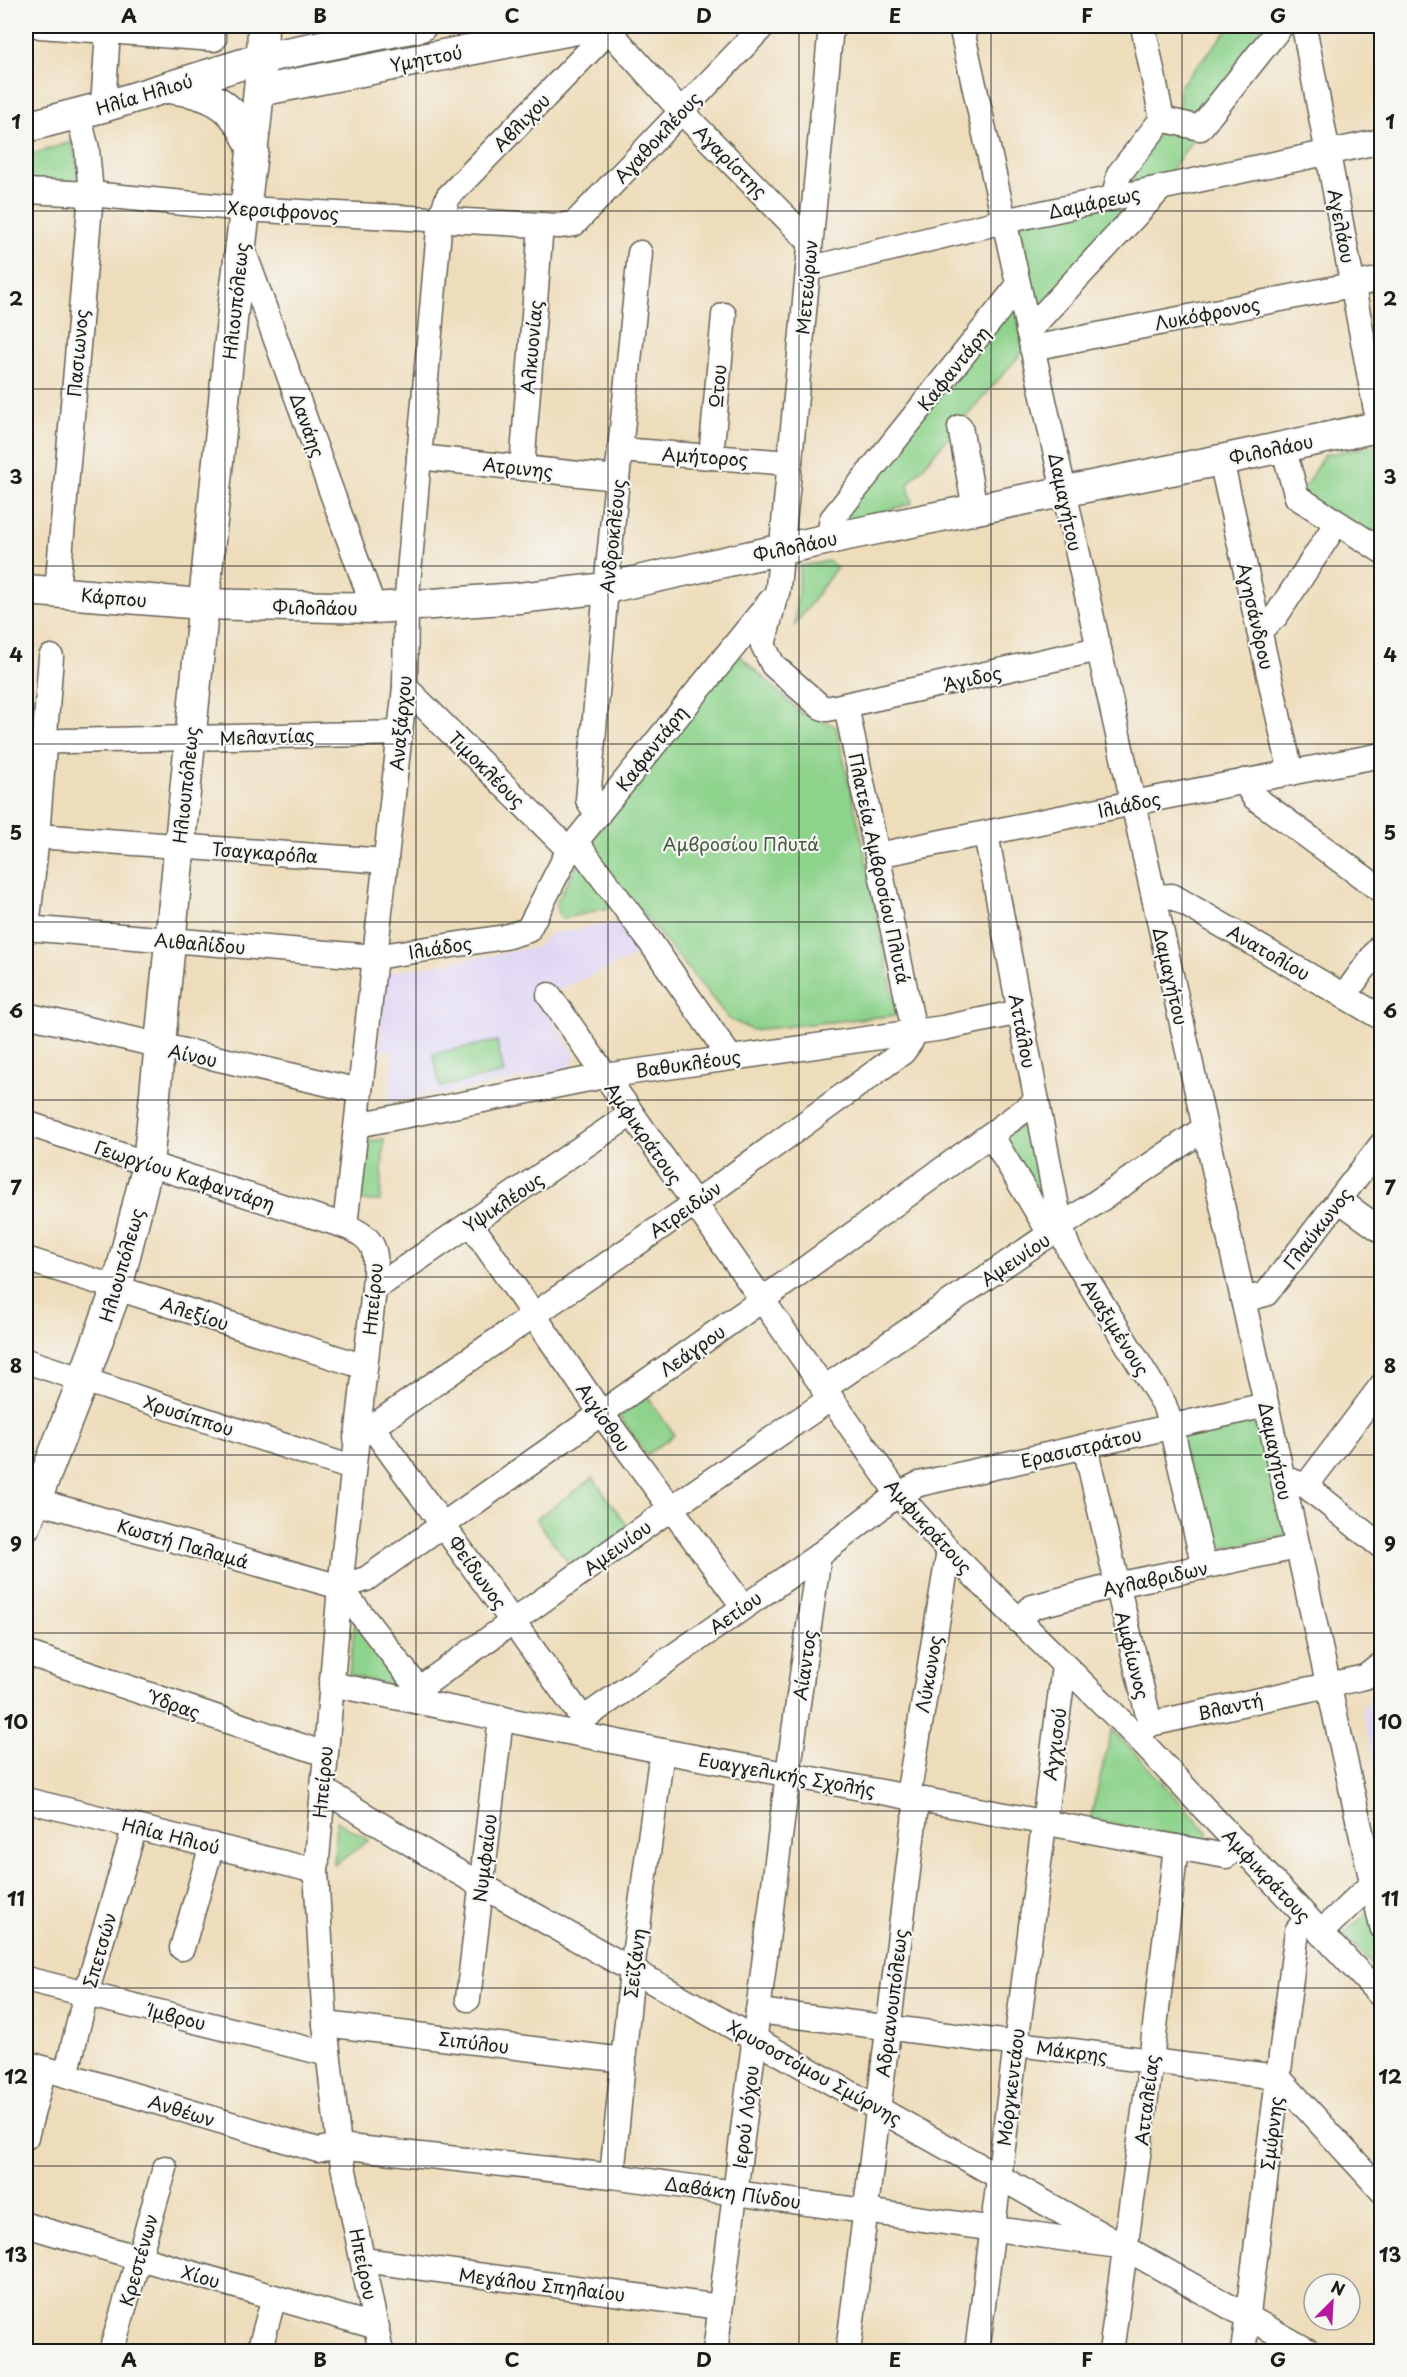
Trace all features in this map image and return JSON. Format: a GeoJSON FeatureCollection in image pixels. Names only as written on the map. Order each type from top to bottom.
{"type":"FeatureCollection","features":[{"type":"Feature","properties":{"kind":"main road","name":"Ηλιουπόλεως"},"geometry":{"type":"LineString","coordinates":[[29,1508],[83,1380],[117,1288],[148,1164],[202,604],[253,151],[263,26]]}},
{"type":"Feature","properties":{"kind":"main road","name":"Υμηττού"},"geometry":{"type":"LineString","coordinates":[[262,58],[421,26]]}},
{"type":"Feature","properties":{"kind":"main road","name":"Υμηττού"},"geometry":{"type":"LineString","coordinates":[[259,91],[592,26]]}},
{"type":"Feature","properties":{"kind":"main road","name":"Ηλία Ηλιού"},"geometry":{"type":"LineString","coordinates":[[26,127],[91,110],[262,58]]}},
{"type":"Feature","properties":{"kind":"main road"},"geometry":{"type":"LineString","coordinates":[[166,88],[195,92],[234,113],[245,129],[253,151]]}},
{"type":"Feature","properties":{"kind":"main road","name":"Φιλολάου"},"geometry":{"type":"LineString","coordinates":[[202,604],[406,607],[606,588],[828,539],[1380,426]]}},
{"type":"Feature","properties":{"kind":"main road","name":"Κάρπου"},"geometry":{"type":"LineString","coordinates":[[26,590],[202,604]]}},
{"type":"Feature","properties":{"kind":"street"},"geometry":{"type":"LineString","coordinates":[[40,26],[214,39]]}},
{"type":"Feature","properties":{"kind":"street","name":"Αγαρίστης"},"geometry":{"type":"LineString","coordinates":[[604,26],[681,111],[810,242]]}},
{"type":"Feature","properties":{"kind":"street","name":"Αβλιχου"},"geometry":{"type":"LineString","coordinates":[[440,218],[448,197],[596,44],[604,26]]}},
{"type":"Feature","properties":{"kind":"street","name":"Αγαθοκλέους"},"geometry":{"type":"LineString","coordinates":[[541,225],[559,226],[579,221],[763,26]]}},
{"type":"Feature","properties":{"kind":"street","name":"Μετεώρων"},"geometry":{"type":"LineString","coordinates":[[782,549],[831,26]]}},
{"type":"Feature","properties":{"kind":"street","name":"Δαμαγήτου"},"geometry":{"type":"LineString","coordinates":[[961,26],[1297,1547],[1376,1878],[1382,1927]]}},
{"type":"Feature","properties":{"kind":"street"},"geometry":{"type":"LineString","coordinates":[[1114,197],[1119,174],[1162,119],[1143,26]]}},
{"type":"Feature","properties":{"kind":"street"},"geometry":{"type":"LineString","coordinates":[[1162,119],[1200,128],[1281,26]]}},
{"type":"Feature","properties":{"kind":"street","name":"Αγελάου"},"geometry":{"type":"LineString","coordinates":[[1304,26],[1380,426]]}},
{"type":"Feature","properties":{"kind":"street","name":"Πασιωνος"},"geometry":{"type":"LineString","coordinates":[[57,592],[91,194],[87,149],[91,110],[108,31]]}},
{"type":"Feature","properties":{"kind":"street","name":"Δαμάρεως"},"geometry":{"type":"LineString","coordinates":[[808,269],[1004,221],[1382,141]]}},
{"type":"Feature","properties":{"kind":"street"},"geometry":{"type":"LineString","coordinates":[[1030,339],[1161,188]]}},
{"type":"Feature","properties":{"kind":"street","name":"Χερσιφρονος"},"geometry":{"type":"LineString","coordinates":[[26,191],[91,194],[245,209],[541,225]]}},
{"type":"Feature","properties":{"kind":"street","name":"Αναξάρχου"},"geometry":{"type":"LineString","coordinates":[[345,1226],[405,687],[406,607],[440,218]]}},
{"type":"Feature","properties":{"kind":"street","name":"Αλκυονίας"},"geometry":{"type":"LineString","coordinates":[[522,468],[541,225]]}},
{"type":"Feature","properties":{"kind":"street","name":"Δανάης"},"geometry":{"type":"LineString","coordinates":[[241,242],[374,608]]}},
{"type":"Feature","properties":{"kind":"street","name":"Ανδροκλέους"},"geometry":{"type":"LineString","coordinates":[[598,815],[588,800],[606,588],[640,253]]}},
{"type":"Feature","properties":{"kind":"street","name":"Λυκόφρονος"},"geometry":{"type":"LineString","coordinates":[[1030,339],[1382,279]]}},
{"type":"Feature","properties":{"kind":"street","name":"Καφαντάρη"},"geometry":{"type":"LineString","coordinates":[[828,539],[832,519],[1018,286]]}},
{"type":"Feature","properties":{"kind":"street","name":"Ωτου"},"geometry":{"type":"LineString","coordinates":[[711,457],[724,315]]}},
{"type":"Feature","properties":{"kind":"street"},"geometry":{"type":"LineString","coordinates":[[960,427],[975,509]]}},
{"type":"Feature","properties":{"kind":"street"},"geometry":{"type":"LineString","coordinates":[[1283,447],[1297,496],[1336,524],[1382,551]]}},
{"type":"Feature","properties":{"kind":"street","name":"Αμήτορος"},"geometry":{"type":"LineString","coordinates":[[620,450],[790,463]]}},
{"type":"Feature","properties":{"kind":"street","name":"Ατρινης"},"geometry":{"type":"LineString","coordinates":[[419,457],[618,478]]}},
{"type":"Feature","properties":{"kind":"street","name":"Αγησάνδρου"},"geometry":{"type":"LineString","coordinates":[[1221,460],[1291,773]]}},
{"type":"Feature","properties":{"kind":"street"},"geometry":{"type":"LineString","coordinates":[[1259,631],[1276,616],[1336,524]]}},
{"type":"Feature","properties":{"kind":"street"},"geometry":{"type":"LineString","coordinates":[[782,549],[777,593],[763,645],[773,665],[821,707],[827,709],[846,706]]}},
{"type":"Feature","properties":{"kind":"street","name":"Καφαντάρη"},"geometry":{"type":"LineString","coordinates":[[505,937],[528,930],[573,846],[777,593]]}},
{"type":"Feature","properties":{"kind":"street","name":"Άγιδος"},"geometry":{"type":"LineString","coordinates":[[846,706],[1099,649]]}},
{"type":"Feature","properties":{"kind":"street"},"geometry":{"type":"LineString","coordinates":[[26,928],[37,836],[35,742],[51,657]]}},
{"type":"Feature","properties":{"kind":"street","name":"Τιμοκλέους"},"geometry":{"type":"LineString","coordinates":[[405,687],[573,846]]}},
{"type":"Feature","properties":{"kind":"street","name":"Πλατεία Αμβροσίου Πλυτά"},"geometry":{"type":"LineString","coordinates":[[846,706],[914,1031]]}},
{"type":"Feature","properties":{"kind":"street","name":"Μελαντίας"},"geometry":{"type":"LineString","coordinates":[[35,742],[400,733]]}},
{"type":"Feature","properties":{"kind":"street","name":"Ιλιάδος"},"geometry":{"type":"LineString","coordinates":[[878,855],[1382,755]]}},
{"type":"Feature","properties":{"kind":"street"},"geometry":{"type":"LineString","coordinates":[[1244,781],[1254,797],[1382,891]]}},
{"type":"Feature","properties":{"kind":"street","name":"Αττάλου"},"geometry":{"type":"LineString","coordinates":[[986,834],[1037,1101],[1054,1198],[1056,1231]]}},
{"type":"Feature","properties":{"kind":"street","name":"Τσαγκαρόλα"},"geometry":{"type":"LineString","coordinates":[[37,836],[386,861]]}},
{"type":"Feature","properties":{"kind":"street"},"geometry":{"type":"LineString","coordinates":[[573,846],[649,940],[730,1057]]}},
{"type":"Feature","properties":{"kind":"street","name":"Ανατολίου"},"geometry":{"type":"LineString","coordinates":[[1154,897],[1172,896],[1382,1018]]}},
{"type":"Feature","properties":{"kind":"street","name":"Αιθαλίδου"},"geometry":{"type":"LineString","coordinates":[[26,928],[375,957]]}},
{"type":"Feature","properties":{"kind":"street","name":"Ιλιάδος"},"geometry":{"type":"LineString","coordinates":[[375,957],[505,937]]}},
{"type":"Feature","properties":{"kind":"street"},"geometry":{"type":"LineString","coordinates":[[1344,996],[1382,944]]}},
{"type":"Feature","properties":{"kind":"street","name":"Αμφικράτους"},"geometry":{"type":"LineString","coordinates":[[549,995],[898,1494],[949,1551],[1064,1666],[1144,1731],[1240,1845],[1313,1926],[1382,1997]]}},
{"type":"Feature","properties":{"kind":"street"},"geometry":{"type":"LineString","coordinates":[[914,1031],[943,1028],[1020,1012]]}},
{"type":"Feature","properties":{"kind":"street","name":"Αίνου"},"geometry":{"type":"LineString","coordinates":[[26,1015],[360,1091]]}},
{"type":"Feature","properties":{"kind":"street","name":"Βαθυκλέους"},"geometry":{"type":"LineString","coordinates":[[357,1125],[604,1076],[914,1031]]}},
{"type":"Feature","properties":{"kind":"street","name":"Ατρειδών"},"geometry":{"type":"LineString","coordinates":[[364,1433],[694,1204],[903,1052],[911,1041],[914,1031]]}},
{"type":"Feature","properties":{"kind":"street","name":"Λεάγρου"},"geometry":{"type":"LineString","coordinates":[[340,1587],[366,1579],[762,1300],[1037,1101]]}},
{"type":"Feature","properties":{"kind":"street","name":"Υψικλέους"},"geometry":{"type":"LineString","coordinates":[[375,1289],[631,1114]]}},
{"type":"Feature","properties":{"kind":"street","name":"Γεωργίου Καφαντάρη"},"geometry":{"type":"LineString","coordinates":[[26,1124],[345,1226]]}},
{"type":"Feature","properties":{"kind":"street","name":"Αμεινίου"},"geometry":{"type":"LineString","coordinates":[[413,1694],[826,1394],[1205,1128]]}},
{"type":"Feature","properties":{"kind":"street","name":"Αναξιμένους"},"geometry":{"type":"LineString","coordinates":[[991,1135],[1069,1250],[1164,1404],[1204,1567]]}},
{"type":"Feature","properties":{"kind":"street","name":"Γλαύκωνος"},"geometry":{"type":"LineString","coordinates":[[1243,1300],[1266,1294],[1382,1144]]}},
{"type":"Feature","properties":{"kind":"street"},"geometry":{"type":"LineString","coordinates":[[1339,1200],[1382,1231]]}},
{"type":"Feature","properties":{"kind":"street","name":"Αιγίσθου"},"geometry":{"type":"LineString","coordinates":[[471,1224],[532,1316],[601,1413],[743,1606]]}},
{"type":"Feature","properties":{"kind":"street","name":"Ηπείρου"},"geometry":{"type":"LineString","coordinates":[[345,1226],[359,1231],[374,1246],[375,1289],[365,1367],[364,1433],[352,1468],[316,1870],[325,2024],[339,2146],[381,2352]]}},
{"type":"Feature","properties":{"kind":"street","name":"Αλεξίου"},"geometry":{"type":"LineString","coordinates":[[26,1259],[365,1367]]}},
{"type":"Feature","properties":{"kind":"street","name":"Χρυσίππου"},"geometry":{"type":"LineString","coordinates":[[26,1362],[352,1468]]}},
{"type":"Feature","properties":{"kind":"street"},"geometry":{"type":"LineString","coordinates":[[1306,1486],[1382,1385]]}},
{"type":"Feature","properties":{"kind":"street","name":"Ερασιστράτου"},"geometry":{"type":"LineString","coordinates":[[898,1494],[919,1484],[1266,1405]]}},
{"type":"Feature","properties":{"kind":"street","name":"Φείδωνος"},"geometry":{"type":"LineString","coordinates":[[364,1433],[443,1525],[514,1621],[581,1726]]}},
{"type":"Feature","properties":{"kind":"street","name":"Αμφίωνος"},"geometry":{"type":"LineString","coordinates":[[1085,1446],[1116,1586],[1144,1731]]}},
{"type":"Feature","properties":{"kind":"street"},"geometry":{"type":"LineString","coordinates":[[1282,1478],[1306,1486],[1382,1546]]}},
{"type":"Feature","properties":{"kind":"street","name":"Αετίου"},"geometry":{"type":"LineString","coordinates":[[581,1726],[743,1606],[819,1555],[898,1494]]}},
{"type":"Feature","properties":{"kind":"street","name":"Κωστή Παλαμά"},"geometry":{"type":"LineString","coordinates":[[29,1508],[340,1587]]}},
{"type":"Feature","properties":{"kind":"street","name":"Αγλαβριδων"},"geometry":{"type":"LineString","coordinates":[[1019,1621],[1032,1607],[1116,1586],[1297,1547]]}},
{"type":"Feature","properties":{"kind":"street","name":"Λύκωνος"},"geometry":{"type":"LineString","coordinates":[[912,1797],[949,1551]]}},
{"type":"Feature","properties":{"kind":"street","name":"Αίαντος"},"geometry":{"type":"LineString","coordinates":[[788,1774],[819,1555]]}},
{"type":"Feature","properties":{"kind":"street"},"geometry":{"type":"LineString","coordinates":[[340,1587],[413,1694]]}},
{"type":"Feature","properties":{"kind":"street","name":"Ύδρας"},"geometry":{"type":"LineString","coordinates":[[26,1653],[325,1754]]}},
{"type":"Feature","properties":{"kind":"street","name":"Βλαντή"},"geometry":{"type":"LineString","coordinates":[[1144,1731],[1328,1683],[1365,1677],[1382,1664]]}},
{"type":"Feature","properties":{"kind":"street","name":"Αγχισού"},"geometry":{"type":"LineString","coordinates":[[1044,1823],[1064,1666]]}},
{"type":"Feature","properties":{"kind":"street","name":"Ευαγγελικής Σχολής"},"geometry":{"type":"LineString","coordinates":[[331,1684],[413,1694],[501,1718],[581,1726],[662,1751],[1226,1856],[1240,1845]]}},
{"type":"Feature","properties":{"kind":"street","name":"Νυμφαίου"},"geometry":{"type":"LineString","coordinates":[[468,1999],[501,1718]]}},
{"type":"Feature","properties":{"kind":"street","name":"Σεϊζάνη"},"geometry":{"type":"LineString","coordinates":[[612,2176],[632,1970],[662,1751]]}},
{"type":"Feature","properties":{"kind":"street","name":"Ιερού Λόχου"},"geometry":{"type":"LineString","coordinates":[[715,2352],[788,1774]]}},
{"type":"Feature","properties":{"kind":"street","name":"Χρυσοστόμου Σμύρνης"},"geometry":{"type":"LineString","coordinates":[[322,1789],[481,1885],[1310,2352]]}},
{"type":"Feature","properties":{"kind":"street","name":"Αδριανουπόλεως"},"geometry":{"type":"LineString","coordinates":[[848,2352],[888,2028],[912,1797]]}},
{"type":"Feature","properties":{"kind":"street","name":"Ηλία Ηλιού"},"geometry":{"type":"LineString","coordinates":[[26,1800],[316,1870]]}},
{"type":"Feature","properties":{"kind":"street","name":"Μόργκεντάου"},"geometry":{"type":"LineString","coordinates":[[977,2352],[1044,1823]]}},
{"type":"Feature","properties":{"kind":"street","name":"Σπετσών"},"geometry":{"type":"LineString","coordinates":[[26,2137],[45,2069],[86,1994],[135,1826]]}},
{"type":"Feature","properties":{"kind":"street"},"geometry":{"type":"LineString","coordinates":[[182,1948],[212,1845]]}},
{"type":"Feature","properties":{"kind":"street","name":"Ατταλείας"},"geometry":{"type":"LineString","coordinates":[[1111,2352],[1151,2061],[1176,1847]]}},
{"type":"Feature","properties":{"kind":"street"},"geometry":{"type":"LineString","coordinates":[[1313,1926],[1376,1878]]}},
{"type":"Feature","properties":{"kind":"street","name":"Σμύρνης"},"geometry":{"type":"LineString","coordinates":[[1243,2352],[1297,1931],[1313,1926]]}},
{"type":"Feature","properties":{"kind":"street","name":"Ίμβρου"},"geometry":{"type":"LineString","coordinates":[[26,1979],[328,2054]]}},
{"type":"Feature","properties":{"kind":"street","name":"Μάκρης"},"geometry":{"type":"LineString","coordinates":[[758,2011],[1278,2077]]}},
{"type":"Feature","properties":{"kind":"street","name":"Σιπύλου"},"geometry":{"type":"LineString","coordinates":[[325,2024],[624,2060]]}},
{"type":"Feature","properties":{"kind":"street","name":"Ανθέων"},"geometry":{"type":"LineString","coordinates":[[45,2069],[318,2150],[339,2146]]}},
{"type":"Feature","properties":{"kind":"street"},"geometry":{"type":"LineString","coordinates":[[1278,2077],[1382,2191]]}},
{"type":"Feature","properties":{"kind":"street","name":"Δαβάκη Πίνδου"},"geometry":{"type":"LineString","coordinates":[[339,2146],[735,2191],[1126,2247]]}},
{"type":"Feature","properties":{"kind":"street","name":"Κρεστένων"},"geometry":{"type":"LineString","coordinates":[[111,2352],[165,2168]]}},
{"type":"Feature","properties":{"kind":"street","name":"Χίου"},"geometry":{"type":"LineString","coordinates":[[26,2225],[377,2327]]}},
{"type":"Feature","properties":{"kind":"street","name":"Μεγάλου Σπηλαίου"},"geometry":{"type":"LineString","coordinates":[[363,2260],[720,2307]]}},
{"type":"Feature","properties":{"kind":"street"},"geometry":{"type":"LineString","coordinates":[[259,2352],[274,2297]]}},
{"type":"Feature","properties":{"kind":"shaded area"},"geometry":{"type":"Polygon","coordinates":[[[623,922],[645,952],[539,998],[575,1055],[570,1069],[389,1103],[393,1051],[380,1051],[383,974],[537,947],[549,934],[623,922]]]}},
{"type":"Feature","properties":{"kind":"shaded area"},"geometry":{"type":"Polygon","coordinates":[[[1381,1683],[1381,1791],[1362,1710],[1381,1683]]]}},
{"type":"Feature","properties":{"kind":"green space"},"geometry":{"type":"Polygon","coordinates":[[[1231,26],[1272,26],[1168,175],[1120,184],[1179,107],[1180,86],[1231,26]]]}},
{"type":"Feature","properties":{"kind":"green space"},"geometry":{"type":"Polygon","coordinates":[[[72,142],[82,187],[26,184],[26,156],[72,142]]]}},
{"type":"Feature","properties":{"kind":"green space"},"geometry":{"type":"Polygon","coordinates":[[[1140,199],[1038,317],[1019,223],[1140,199]]]}},
{"type":"Feature","properties":{"kind":"green space"},"geometry":{"type":"Polygon","coordinates":[[[1015,305],[1024,350],[908,484],[912,503],[843,525],[844,512],[1015,305]]]}},
{"type":"Feature","properties":{"kind":"green space"},"geometry":{"type":"Polygon","coordinates":[[[1381,444],[1381,556],[1301,493],[1324,455],[1381,444]]]}},
{"type":"Feature","properties":{"kind":"green space"},"geometry":{"type":"Polygon","coordinates":[[[828,561],[837,567],[795,625],[800,566],[828,561]]]}},
{"type":"Feature","properties":{"kind":"green space","name":"Αμβροσίου Πλυτά"},"geometry":{"type":"Polygon","coordinates":[[[736,652],[801,713],[836,726],[861,835],[897,1015],[752,1030],[729,1019],[587,845],[736,652]]]}},
{"type":"Feature","properties":{"kind":"green space"},"geometry":{"type":"Polygon","coordinates":[[[580,859],[612,907],[562,919],[555,905],[580,859]]]}},
{"type":"Feature","properties":{"kind":"green space"},"geometry":{"type":"Polygon","coordinates":[[[497,1041],[504,1073],[440,1087],[433,1054],[497,1041]]]}},
{"type":"Feature","properties":{"kind":"green space"},"geometry":{"type":"Polygon","coordinates":[[[1031,1119],[1045,1212],[1000,1140],[1031,1119]]]}},
{"type":"Feature","properties":{"kind":"green space"},"geometry":{"type":"Polygon","coordinates":[[[384,1139],[380,1201],[361,1201],[361,1143],[384,1139]]]}},
{"type":"Feature","properties":{"kind":"green space"},"geometry":{"type":"Polygon","coordinates":[[[645,1393],[674,1435],[647,1455],[617,1413],[645,1393]]]}},
{"type":"Feature","properties":{"kind":"green space"},"geometry":{"type":"Polygon","coordinates":[[[1261,1419],[1288,1535],[1205,1552],[1180,1436],[1261,1419]]]}},
{"type":"Feature","properties":{"kind":"green space"},"geometry":{"type":"Polygon","coordinates":[[[593,1478],[629,1528],[573,1569],[536,1519],[593,1478]]]}},
{"type":"Feature","properties":{"kind":"green space"},"geometry":{"type":"Polygon","coordinates":[[[356,1615],[405,1676],[390,1685],[349,1675],[356,1615]]]}},
{"type":"Feature","properties":{"kind":"green space"},"geometry":{"type":"Polygon","coordinates":[[[1112,1729],[1208,1832],[1209,1839],[1205,1841],[1090,1820],[1112,1729]]]}},
{"type":"Feature","properties":{"kind":"green space"},"geometry":{"type":"Polygon","coordinates":[[[336,1821],[369,1840],[334,1865],[336,1821]]]}},
{"type":"Feature","properties":{"kind":"green space"},"geometry":{"type":"Polygon","coordinates":[[[1372,1908],[1381,1955],[1381,1973],[1344,1934],[1372,1908]]]}}]}
